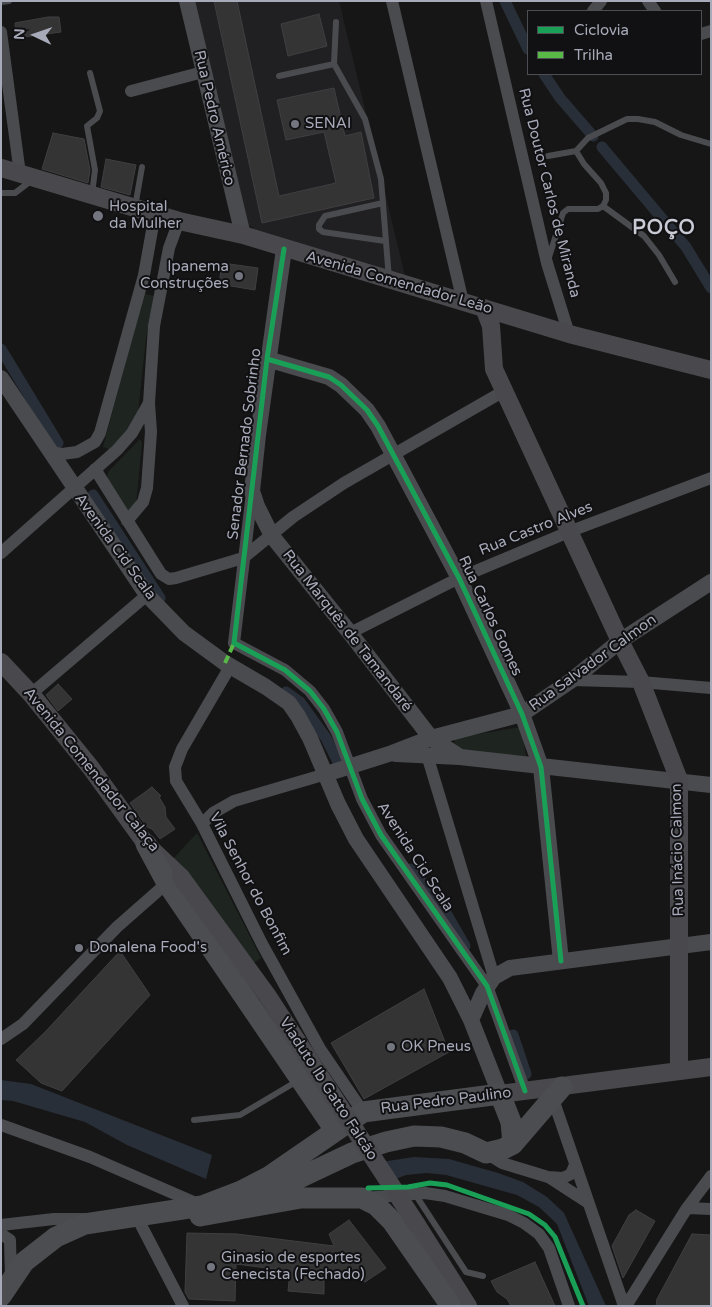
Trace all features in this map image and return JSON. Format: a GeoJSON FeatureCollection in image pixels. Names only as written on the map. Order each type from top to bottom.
{"type":"FeatureCollection","features":[{"type":"Feature","properties":{"kind":"highway"},"geometry":{"type":"LineString","coordinates":[[146,844],[174,880],[296,1075],[336,1130]]}},
{"type":"Feature","properties":{"kind":"highway"},"geometry":{"type":"LineString","coordinates":[[235,1211],[352,1153],[386,1142],[414,1136],[441,1137],[465,1142],[486,1153],[503,1150],[513,1144],[557,1091]]}},
{"type":"Feature","properties":{"kind":"highway"},"geometry":{"type":"LineString","coordinates":[[500,1094],[511,1122],[513,1144]]}},
{"type":"Feature","properties":{"kind":"highway","name":"Rua Pedro Paulino"},"geometry":{"type":"LineString","coordinates":[[6,1287],[35,1252],[56,1237],[85,1224],[202,1206],[242,1191],[270,1176],[363,1112],[500,1094]]}},
{"type":"Feature","properties":{"kind":"highway"},"geometry":{"type":"LineString","coordinates":[[12,1306],[24,1285],[39,1266],[62,1247],[90,1236],[141,1225],[235,1211],[301,1198],[362,1198],[376,1205],[392,1221],[451,1306]]}},
{"type":"Feature","properties":{"kind":"main road","name":"Avenida Comendador Leão"},"geometry":{"type":"LineString","coordinates":[[1,168],[179,221],[242,235],[569,334],[711,370]]}},
{"type":"Feature","properties":{"kind":"main road","name":"Rua Inácio Calmon"},"geometry":{"type":"LineString","coordinates":[[484,308],[491,326],[494,369],[571,531],[620,641],[641,682],[679,780],[679,1071]]}},
{"type":"Feature","properties":{"kind":"main road","name":"Avenida Comendador Calaça"},"geometry":{"type":"LineString","coordinates":[[1,662],[31,694],[91,768],[146,844]]}},
{"type":"Feature","properties":{"kind":"main road","name":"Viaduto Ib Gatto Falcão"},"geometry":{"type":"LineString","coordinates":[[174,880],[267,995],[468,1306]]}},
{"type":"Feature","properties":{"kind":"main road","name":"Rua Pedro Paulino"},"geometry":{"type":"LineString","coordinates":[[500,1094],[557,1091],[711,1067]]}},
{"type":"Feature","properties":{"kind":"street","name":"Rua Pedro Américo"},"geometry":{"type":"LineString","coordinates":[[187,1],[242,235]]}},
{"type":"Feature","properties":{"kind":"street"},"geometry":{"type":"LineString","coordinates":[[392,1],[463,302]]}},
{"type":"Feature","properties":{"kind":"street","name":"Rua Doutor Carlos de Miranda"},"geometry":{"type":"LineString","coordinates":[[486,1],[547,263],[569,334]]}},
{"type":"Feature","properties":{"kind":"street"},"geometry":{"type":"LineString","coordinates":[[1,32],[27,176]]}},
{"type":"Feature","properties":{"kind":"street"},"geometry":{"type":"LineString","coordinates":[[131,91],[203,72]]}},
{"type":"Feature","properties":{"kind":"street"},"geometry":{"type":"LineString","coordinates":[[50,452],[62,454],[77,452],[95,442],[100,433],[144,275],[155,214]]}},
{"type":"Feature","properties":{"kind":"street"},"geometry":{"type":"LineString","coordinates":[[127,521],[143,502],[148,488],[151,432],[149,403],[154,326],[169,248],[179,221]]}},
{"type":"Feature","properties":{"kind":"street","name":"Senador Bernado Sobrinho"},"geometry":{"type":"LineString","coordinates":[[234,643],[267,359],[284,249]]}},
{"type":"Feature","properties":{"kind":"street"},"geometry":{"type":"LineString","coordinates":[[144,275],[163,278]]}},
{"type":"Feature","properties":{"kind":"street","name":"Rua Carlos Gomes"},"geometry":{"type":"LineString","coordinates":[[267,359],[312,370],[341,385],[367,410],[393,453],[459,578],[522,714],[541,767],[560,962]]}},
{"type":"Feature","properties":{"kind":"street","name":"Avenida Cid Scala"},"geometry":{"type":"LineString","coordinates":[[4,388],[147,595],[184,633],[289,703],[306,730],[338,804],[356,839],[450,978],[471,1020],[500,1094]]}},
{"type":"Feature","properties":{"kind":"street"},"geometry":{"type":"LineString","coordinates":[[243,558],[293,517],[393,453],[504,391]]}},
{"type":"Feature","properties":{"kind":"street"},"geometry":{"type":"LineString","coordinates":[[1,553],[128,438],[149,403]]}},
{"type":"Feature","properties":{"kind":"street","name":"Avenida Cid Scala"},"geometry":{"type":"LineString","coordinates":[[95,469],[161,574],[170,579],[176,578],[243,558]]}},
{"type":"Feature","properties":{"kind":"street","name":"Rua Castro Alves"},"geometry":{"type":"LineString","coordinates":[[350,633],[459,578],[571,531],[711,478]]}},
{"type":"Feature","properties":{"kind":"street","name":"Rua Marquês de Tamandaré"},"geometry":{"type":"LineString","coordinates":[[252,491],[257,506],[272,536],[350,633],[430,738],[460,757]]}},
{"type":"Feature","properties":{"kind":"street","name":"Rua Salvador Calmon"},"geometry":{"type":"LineString","coordinates":[[326,774],[392,753],[430,738],[522,714],[572,680],[620,641],[711,582]]}},
{"type":"Feature","properties":{"kind":"street"},"geometry":{"type":"LineString","coordinates":[[31,694],[147,595]]}},
{"type":"Feature","properties":{"kind":"street","name":"Avenida Cid Scala"},"geometry":{"type":"LineString","coordinates":[[234,643],[285,670],[310,691],[337,732],[348,766],[362,799],[381,835],[490,981],[525,1092]]}},
{"type":"Feature","properties":{"kind":"street","name":"Vila Senhor do Bonfim"},"geometry":{"type":"LineString","coordinates":[[231,665],[182,749],[175,767],[179,788],[202,824],[262,944],[320,1049],[363,1112]]}},
{"type":"Feature","properties":{"kind":"street"},"geometry":{"type":"LineString","coordinates":[[572,680],[641,682],[711,688]]}},
{"type":"Feature","properties":{"kind":"street"},"geometry":{"type":"LineString","coordinates":[[392,753],[460,757],[711,785]]}},
{"type":"Feature","properties":{"kind":"street"},"geometry":{"type":"LineString","coordinates":[[427,755],[490,981]]}},
{"type":"Feature","properties":{"kind":"street"},"geometry":{"type":"LineString","coordinates":[[202,824],[213,813],[234,801],[326,774]]}},
{"type":"Feature","properties":{"kind":"street"},"geometry":{"type":"LineString","coordinates":[[1,1039],[23,1024],[117,928],[174,880]]}},
{"type":"Feature","properties":{"kind":"street"},"geometry":{"type":"LineString","coordinates":[[471,1020],[490,981],[510,968],[711,942]]}},
{"type":"Feature","properties":{"kind":"street"},"geometry":{"type":"LineString","coordinates":[[296,1075],[320,1049]]}},
{"type":"Feature","properties":{"kind":"street"},"geometry":{"type":"LineString","coordinates":[[557,1091],[575,1165],[625,1306]]}},
{"type":"Feature","properties":{"kind":"street"},"geometry":{"type":"LineString","coordinates":[[1,1125],[12,1127],[90,1157],[202,1206]]}},
{"type":"Feature","properties":{"kind":"street"},"geometry":{"type":"LineString","coordinates":[[486,1153],[502,1162],[548,1177],[563,1178],[571,1174],[575,1165]]}},
{"type":"Feature","properties":{"kind":"street"},"geometry":{"type":"LineString","coordinates":[[625,1306],[687,1208],[711,1176]]}},
{"type":"Feature","properties":{"kind":"street"},"geometry":{"type":"LineString","coordinates":[[548,1177],[587,1202]]}},
{"type":"Feature","properties":{"kind":"street"},"geometry":{"type":"LineString","coordinates":[[362,1198],[415,1194],[445,1196],[473,1203],[508,1215],[524,1223],[538,1234],[549,1248],[570,1306]]}},
{"type":"Feature","properties":{"kind":"street"},"geometry":{"type":"LineString","coordinates":[[687,1208],[711,1209]]}},
{"type":"Feature","properties":{"kind":"street"},"geometry":{"type":"LineString","coordinates":[[1,1225],[54,1219],[104,1220]]}},
{"type":"Feature","properties":{"kind":"street"},"geometry":{"type":"LineString","coordinates":[[141,1225],[183,1306]]}},
{"type":"Feature","properties":{"kind":"street"},"geometry":{"type":"LineString","coordinates":[[1,1234],[10,1240],[6,1287]]}},
{"type":"Feature","properties":{"kind":"lane"},"geometry":{"type":"LineString","coordinates":[[1,2],[9,1]]}},
{"type":"Feature","properties":{"kind":"lane"},"geometry":{"type":"LineString","coordinates":[[336,22],[334,64],[365,119],[381,179],[389,280]]}},
{"type":"Feature","properties":{"kind":"lane"},"geometry":{"type":"LineString","coordinates":[[279,76],[334,64]]}},
{"type":"Feature","properties":{"kind":"lane"},"geometry":{"type":"LineString","coordinates":[[90,72],[100,111],[97,118],[89,122],[87,131],[95,170],[92,195]]}},
{"type":"Feature","properties":{"kind":"lane"},"geometry":{"type":"LineString","coordinates":[[548,156],[576,151],[588,138],[627,119],[655,122],[681,135],[711,144]]}},
{"type":"Feature","properties":{"kind":"lane"},"geometry":{"type":"LineString","coordinates":[[576,151],[606,193],[603,206]]}},
{"type":"Feature","properties":{"kind":"lane"},"geometry":{"type":"LineString","coordinates":[[135,208],[142,167]]}},
{"type":"Feature","properties":{"kind":"lane"},"geometry":{"type":"LineString","coordinates":[[1,193],[15,193],[27,176]]}},
{"type":"Feature","properties":{"kind":"lane"},"geometry":{"type":"LineString","coordinates":[[383,203],[325,216],[319,224],[319,230],[385,241]]}},
{"type":"Feature","properties":{"kind":"lane"},"geometry":{"type":"LineString","coordinates":[[547,263],[563,213],[568,209],[586,210],[603,206],[644,236],[659,255],[675,282]]}},
{"type":"Feature","properties":{"kind":"lane"},"geometry":{"type":"LineString","coordinates":[[194,1120],[240,1115],[296,1075]]}},
{"type":"Feature","properties":{"kind":"lane"},"geometry":{"type":"LineString","coordinates":[[415,1194],[466,1272],[483,1276]]}},
{"type":"Feature","properties":{"kind":"shaded area","name":"SENAI"},"geometry":{"type":"Polygon","coordinates":[[[192,1],[339,1],[405,276],[264,238],[249,225],[192,1]]]}},
{"type":"Feature","properties":{"kind":"shaded area"},"geometry":{"type":"Polygon","coordinates":[[[144,294],[154,296],[146,338],[138,412],[126,438],[112,450],[103,447],[144,294]]]}},
{"type":"Feature","properties":{"kind":"shaded area"},"geometry":{"type":"Polygon","coordinates":[[[140,439],[142,443],[136,505],[131,512],[124,512],[107,480],[108,472],[140,439]]]}},
{"type":"Feature","properties":{"kind":"shaded area"},"geometry":{"type":"Polygon","coordinates":[[[521,727],[526,756],[461,752],[454,747],[455,738],[521,727]]]}},
{"type":"Feature","properties":{"kind":"shaded area"},"geometry":{"type":"Polygon","coordinates":[[[197,833],[261,958],[254,963],[172,860],[197,833]]]}},
{"type":"Feature","properties":{"kind":"shaded area"},"geometry":{"type":"Polygon","coordinates":[[[1,1080],[31,1084],[212,1155],[206,1179],[127,1145],[85,1122],[13,1101],[1,1100],[1,1080]]]}},
{"type":"Feature","properties":{"kind":"shaded area"},"geometry":{"type":"Polygon","coordinates":[[[414,1157],[449,1159],[498,1173],[523,1182],[547,1197],[564,1213],[606,1306],[589,1306],[557,1224],[539,1207],[517,1195],[446,1175],[427,1173],[406,1175],[393,1180],[381,1162],[414,1157]]]}},
{"type":"Feature","properties":{"kind":"building"},"geometry":{"type":"Polygon","coordinates":[[[214,1],[237,1],[279,196],[336,183],[324,132],[286,140],[277,100],[334,88],[345,136],[361,132],[374,198],[262,223],[214,1]]]}},
{"type":"Feature","properties":{"kind":"building"},"geometry":{"type":"Polygon","coordinates":[[[319,14],[327,46],[288,56],[281,24],[319,14]]]}},
{"type":"Feature","properties":{"kind":"building"},"geometry":{"type":"Polygon","coordinates":[[[59,17],[61,32],[16,38],[15,23],[59,17]]]}},
{"type":"Feature","properties":{"kind":"building"},"geometry":{"type":"Polygon","coordinates":[[[53,133],[84,139],[90,170],[88,183],[42,169],[53,133]]]}},
{"type":"Feature","properties":{"kind":"building"},"geometry":{"type":"Polygon","coordinates":[[[106,159],[136,165],[130,195],[101,187],[106,159]]]}},
{"type":"Feature","properties":{"kind":"building","name":"Ipanema Construções"},"geometry":{"type":"Polygon","coordinates":[[[222,263],[258,268],[255,290],[219,284],[222,263]]]}},
{"type":"Feature","properties":{"kind":"building"},"geometry":{"type":"Polygon","coordinates":[[[58,684],[72,699],[58,711],[46,695],[58,684]]]}},
{"type":"Feature","properties":{"kind":"building"},"geometry":{"type":"Polygon","coordinates":[[[152,787],[161,796],[159,797],[165,807],[166,817],[175,829],[160,839],[152,829],[147,827],[130,803],[152,787]]]}},
{"type":"Feature","properties":{"kind":"building"},"geometry":{"type":"Polygon","coordinates":[[[120,951],[150,995],[62,1091],[41,1083],[16,1060],[46,1031],[120,951]]]}},
{"type":"Feature","properties":{"kind":"building","name":"OK Pneus"},"geometry":{"type":"Polygon","coordinates":[[[424,989],[449,1052],[364,1099],[331,1043],[424,989]]]}},
{"type":"Feature","properties":{"kind":"building"},"geometry":{"type":"Polygon","coordinates":[[[636,1210],[655,1221],[623,1278],[612,1246],[629,1215],[636,1210]]]}},
{"type":"Feature","properties":{"kind":"building"},"geometry":{"type":"Polygon","coordinates":[[[349,1220],[386,1268],[365,1282],[353,1277],[324,1274],[324,1294],[288,1291],[290,1271],[236,1264],[235,1301],[189,1299],[185,1292],[187,1233],[237,1234],[334,1246],[329,1234],[349,1220]]]}},
{"type":"Feature","properties":{"kind":"building"},"geometry":{"type":"Polygon","coordinates":[[[692,1234],[711,1235],[711,1306],[656,1306],[657,1299],[692,1234]]]}},
{"type":"Feature","properties":{"kind":"building"},"geometry":{"type":"Polygon","coordinates":[[[535,1262],[555,1306],[511,1306],[507,1299],[497,1292],[491,1281],[535,1262]]]}},
{"type":"Feature","properties":{"kind":"waterway"},"geometry":{"type":"LineString","coordinates":[[505,1],[527,47]]}},
{"type":"Feature","properties":{"kind":"waterway"},"geometry":{"type":"LineString","coordinates":[[545,75],[560,98],[593,136]]}},
{"type":"Feature","properties":{"kind":"waterway"},"geometry":{"type":"LineString","coordinates":[[602,147],[686,247],[711,288]]}},
{"type":"Feature","properties":{"kind":"waterway"},"geometry":{"type":"LineString","coordinates":[[1,349],[58,443]]}},
{"type":"Feature","properties":{"kind":"waterway"},"geometry":{"type":"LineString","coordinates":[[93,495],[160,598]]}},
{"type":"Feature","properties":{"kind":"waterway"},"geometry":{"type":"LineString","coordinates":[[286,692],[300,702],[326,738],[338,762]]}},
{"type":"Feature","properties":{"kind":"waterway"},"geometry":{"type":"LineString","coordinates":[[411,869],[442,906],[465,946]]}},
{"type":"Feature","properties":{"kind":"waterway"},"geometry":{"type":"LineString","coordinates":[[513,1035],[526,1074]]}},
{"type":"Feature","properties":{"kind":"marked path"},"geometry":{"type":"LineString","coordinates":[[225,663],[234,643]]}},
{"type":"Feature","properties":{"kind":"cycle path"},"geometry":{"type":"LineString","coordinates":[[284,249],[267,359],[234,643],[285,670],[310,691],[324,709],[337,732],[362,799],[381,835],[487,986],[525,1091]]}},
{"type":"Feature","properties":{"kind":"cycle path"},"geometry":{"type":"LineString","coordinates":[[267,359],[329,377],[341,385],[367,410],[378,426],[459,578],[522,714],[541,767],[561,961]]}},
{"type":"Feature","properties":{"kind":"cycle path"},"geometry":{"type":"LineString","coordinates":[[368,1188],[408,1187],[430,1183],[447,1185],[529,1214],[545,1225],[555,1237],[583,1306]]}},
{"type":"Feature","properties":{"kind":"place","name":"SENAI"},"geometry":{"type":"Point","coordinates":[295,124]}},
{"type":"Feature","properties":{"kind":"place","name":"Hospital da Mulher"},"geometry":{"type":"Point","coordinates":[98,216]}},
{"type":"Feature","properties":{"kind":"place","name":"Ipanema Construções"},"geometry":{"type":"Point","coordinates":[239,276]}},
{"type":"Feature","properties":{"kind":"place","name":"Donalena Food's"},"geometry":{"type":"Point","coordinates":[79,948]}},
{"type":"Feature","properties":{"kind":"place","name":"OK Pneus"},"geometry":{"type":"Point","coordinates":[391,1047]}},
{"type":"Feature","properties":{"kind":"place","name":"Ginasio de esportes Cenecista (Fechado)"},"geometry":{"type":"Point","coordinates":[211,1267]}},
{"type":"Feature","properties":{"kind":"district","name":"POÇO"},"geometry":{"type":"Point","coordinates":[664,229]}}]}
